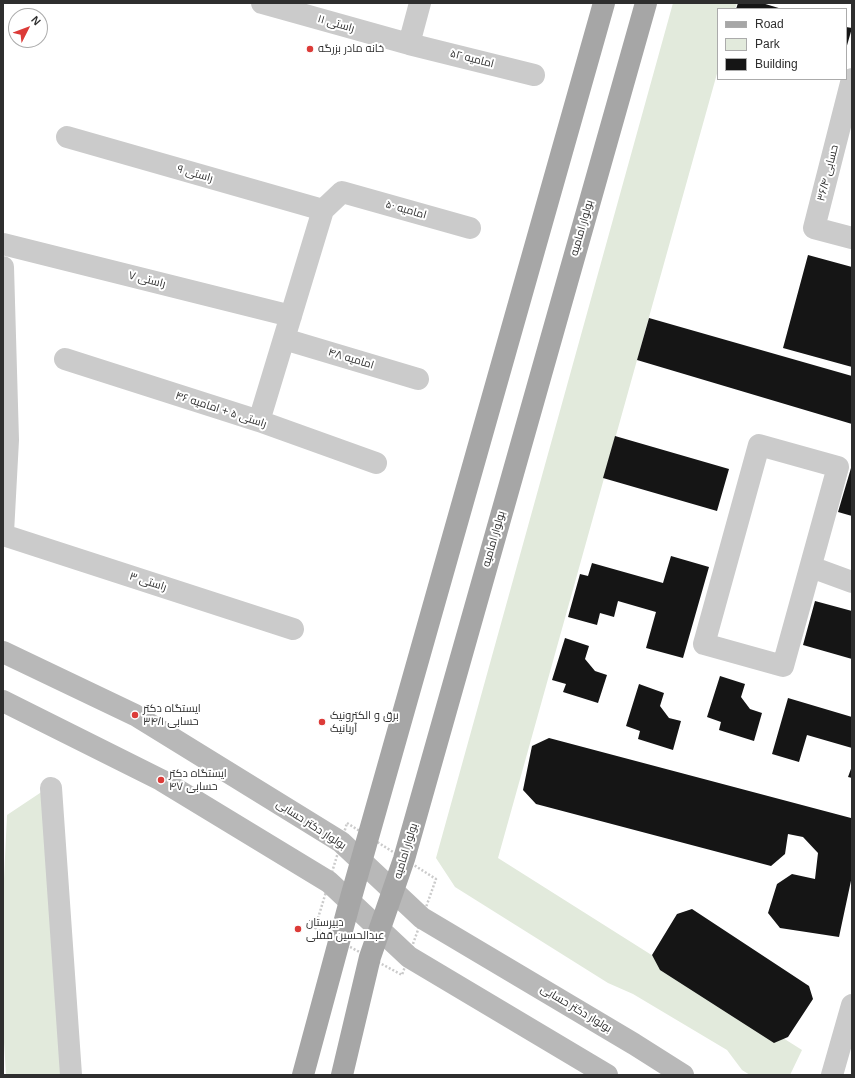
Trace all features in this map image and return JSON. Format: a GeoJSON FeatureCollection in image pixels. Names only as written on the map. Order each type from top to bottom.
{"type":"FeatureCollection","features":[{"type":"Feature","properties":{"kind":"main road"},"geometry":{"type":"LineString","coordinates":[[303,1075],[361,860],[604,3]]}},
{"type":"Feature","properties":{"kind":"main road","name":"بولوار امامیه"},"geometry":{"type":"LineString","coordinates":[[342,1075],[370,957],[408,843],[646,3]]}},
{"type":"Feature","properties":{"kind":"main road","name":"بولوار دکتر حسابی"},"geometry":{"type":"LineString","coordinates":[[3,652],[134,715],[341,842],[422,918],[683,1075]]}},
{"type":"Feature","properties":{"kind":"main road"},"geometry":{"type":"LineString","coordinates":[[3,701],[161,780],[329,882],[409,957],[607,1075]]}},
{"type":"Feature","properties":{"kind":"street"},"geometry":{"type":"LineString","coordinates":[[409,44],[420,3]]}},
{"type":"Feature","properties":{"kind":"street","name":"راستی ۱۱"},"geometry":{"type":"LineString","coordinates":[[268,4],[409,44]]}},
{"type":"Feature","properties":{"kind":"street","name":"امامیه ۵۲"},"geometry":{"type":"LineString","coordinates":[[409,44],[534,74]]}},
{"type":"Feature","properties":{"kind":"street","name":"حسابی ۳۶/۴"},"geometry":{"type":"LineString","coordinates":[[852,79],[814,228],[852,238]]}},
{"type":"Feature","properties":{"kind":"street","name":"راستی ۹"},"geometry":{"type":"LineString","coordinates":[[67,137],[323,210]]}},
{"type":"Feature","properties":{"kind":"street","name":"امامیه ۵۰"},"geometry":{"type":"LineString","coordinates":[[323,210],[342,192],[470,228]]}},
{"type":"Feature","properties":{"kind":"street"},"geometry":{"type":"LineString","coordinates":[[258,421],[323,210]]}},
{"type":"Feature","properties":{"kind":"street","name":"راستی ۷"},"geometry":{"type":"LineString","coordinates":[[3,244],[291,316]]}},
{"type":"Feature","properties":{"kind":"street"},"geometry":{"type":"LineString","coordinates":[[3,267],[5,439],[3,534]]}},
{"type":"Feature","properties":{"kind":"street","name":"امامیه ۴۸"},"geometry":{"type":"LineString","coordinates":[[284,339],[418,379]]}},
{"type":"Feature","properties":{"kind":"street","name":"راستی ۵ + امامیه ۴۶"},"geometry":{"type":"LineString","coordinates":[[64,359],[258,421],[376,463]]}},
{"type":"Feature","properties":{"kind":"street"},"geometry":{"type":"LineString","coordinates":[[759,445],[838,467],[811,567],[783,666],[704,644],[759,445]]}},
{"type":"Feature","properties":{"kind":"street","name":"راستی ۳"},"geometry":{"type":"LineString","coordinates":[[3,534],[293,629]]}},
{"type":"Feature","properties":{"kind":"street"},"geometry":{"type":"LineString","coordinates":[[811,567],[852,582]]}},
{"type":"Feature","properties":{"kind":"street"},"geometry":{"type":"LineString","coordinates":[[51,788],[71,1075]]}},
{"type":"Feature","properties":{"kind":"street"},"geometry":{"type":"LineString","coordinates":[[832,1075],[852,1005]]}},
{"type":"Feature","properties":{"kind":"green space"},"geometry":{"type":"Polygon","coordinates":[[[673,3],[737,3],[735,8],[717,8],[717,74],[498,858],[802,1050],[790,1075],[750,1075],[742,1070],[727,1050],[633,994],[608,983],[455,887],[436,858],[673,3]]]}},
{"type":"Feature","properties":{"kind":"green space"},"geometry":{"type":"Polygon","coordinates":[[[46,789],[64,1075],[6,1075],[3,1026],[3,900],[7,815],[46,789]]]}},
{"type":"Feature","properties":{"kind":"building"},"geometry":{"type":"Polygon","coordinates":[[[738,3],[762,3],[779,8],[736,8],[738,3]]]}},
{"type":"Feature","properties":{"kind":"building"},"geometry":{"type":"Polygon","coordinates":[[[847,27],[852,28],[847,46],[847,27]]]}},
{"type":"Feature","properties":{"kind":"building"},"geometry":{"type":"Polygon","coordinates":[[[808,255],[852,267],[852,367],[783,348],[808,255]]]}},
{"type":"Feature","properties":{"kind":"building"},"geometry":{"type":"Polygon","coordinates":[[[649,318],[852,376],[852,424],[637,360],[649,318]]]}},
{"type":"Feature","properties":{"kind":"building"},"geometry":{"type":"Polygon","coordinates":[[[615,436],[729,469],[717,511],[603,478],[615,436]]]}},
{"type":"Feature","properties":{"kind":"building"},"geometry":{"type":"Polygon","coordinates":[[[852,468],[852,516],[838,512],[852,468]]]}},
{"type":"Feature","properties":{"kind":"building"},"geometry":{"type":"Polygon","coordinates":[[[671,556],[709,567],[683,658],[646,648],[656,612],[618,601],[614,617],[600,613],[597,625],[568,617],[580,574],[588,576],[592,563],[663,583],[671,556]]]}},
{"type":"Feature","properties":{"kind":"building"},"geometry":{"type":"Polygon","coordinates":[[[815,601],[852,611],[852,659],[803,645],[815,601]]]}},
{"type":"Feature","properties":{"kind":"building"},"geometry":{"type":"Polygon","coordinates":[[[565,638],[589,646],[585,659],[595,671],[607,675],[598,703],[563,692],[566,684],[552,680],[565,638]]]}},
{"type":"Feature","properties":{"kind":"building"},"geometry":{"type":"Polygon","coordinates":[[[720,676],[745,684],[741,697],[750,709],[762,713],[754,741],[719,730],[721,722],[707,717],[720,676]]]}},
{"type":"Feature","properties":{"kind":"building"},"geometry":{"type":"Polygon","coordinates":[[[639,684],[664,693],[660,706],[669,718],[681,721],[673,750],[638,739],[640,731],[626,726],[639,684]]]}},
{"type":"Feature","properties":{"kind":"building"},"geometry":{"type":"Polygon","coordinates":[[[788,698],[852,717],[852,748],[807,735],[799,762],[772,754],[788,698]]]}},
{"type":"Feature","properties":{"kind":"building"},"geometry":{"type":"Polygon","coordinates":[[[549,738],[851,818],[852,876],[839,937],[780,928],[768,913],[777,884],[792,874],[815,879],[818,853],[803,837],[788,834],[785,854],[771,866],[536,804],[523,790],[532,746],[549,738]]]}},
{"type":"Feature","properties":{"kind":"building"},"geometry":{"type":"Polygon","coordinates":[[[852,766],[852,778],[848,777],[852,766]]]}},
{"type":"Feature","properties":{"kind":"building"},"geometry":{"type":"Polygon","coordinates":[[[692,909],[809,986],[813,999],[788,1037],[774,1043],[660,970],[652,955],[677,914],[692,909]]]}},
{"type":"Feature","properties":{"kind":"place","name":"خانه مادر بزرگه"},"geometry":{"type":"Point","coordinates":[310,49]}},
{"type":"Feature","properties":{"kind":"place","name":"ایستگاه دکتر حسابی ۳۴/۱"},"geometry":{"type":"Point","coordinates":[135,715]}},
{"type":"Feature","properties":{"kind":"place","name":"برق و الکترونیک آریانیک"},"geometry":{"type":"Point","coordinates":[322,722]}},
{"type":"Feature","properties":{"kind":"place","name":"ایستگاه دکتر حسابی ۴۷"},"geometry":{"type":"Point","coordinates":[161,780]}},
{"type":"Feature","properties":{"kind":"place","name":"دبیرستان عبدالحسین قفلی"},"geometry":{"type":"Point","coordinates":[298,929]}}]}
